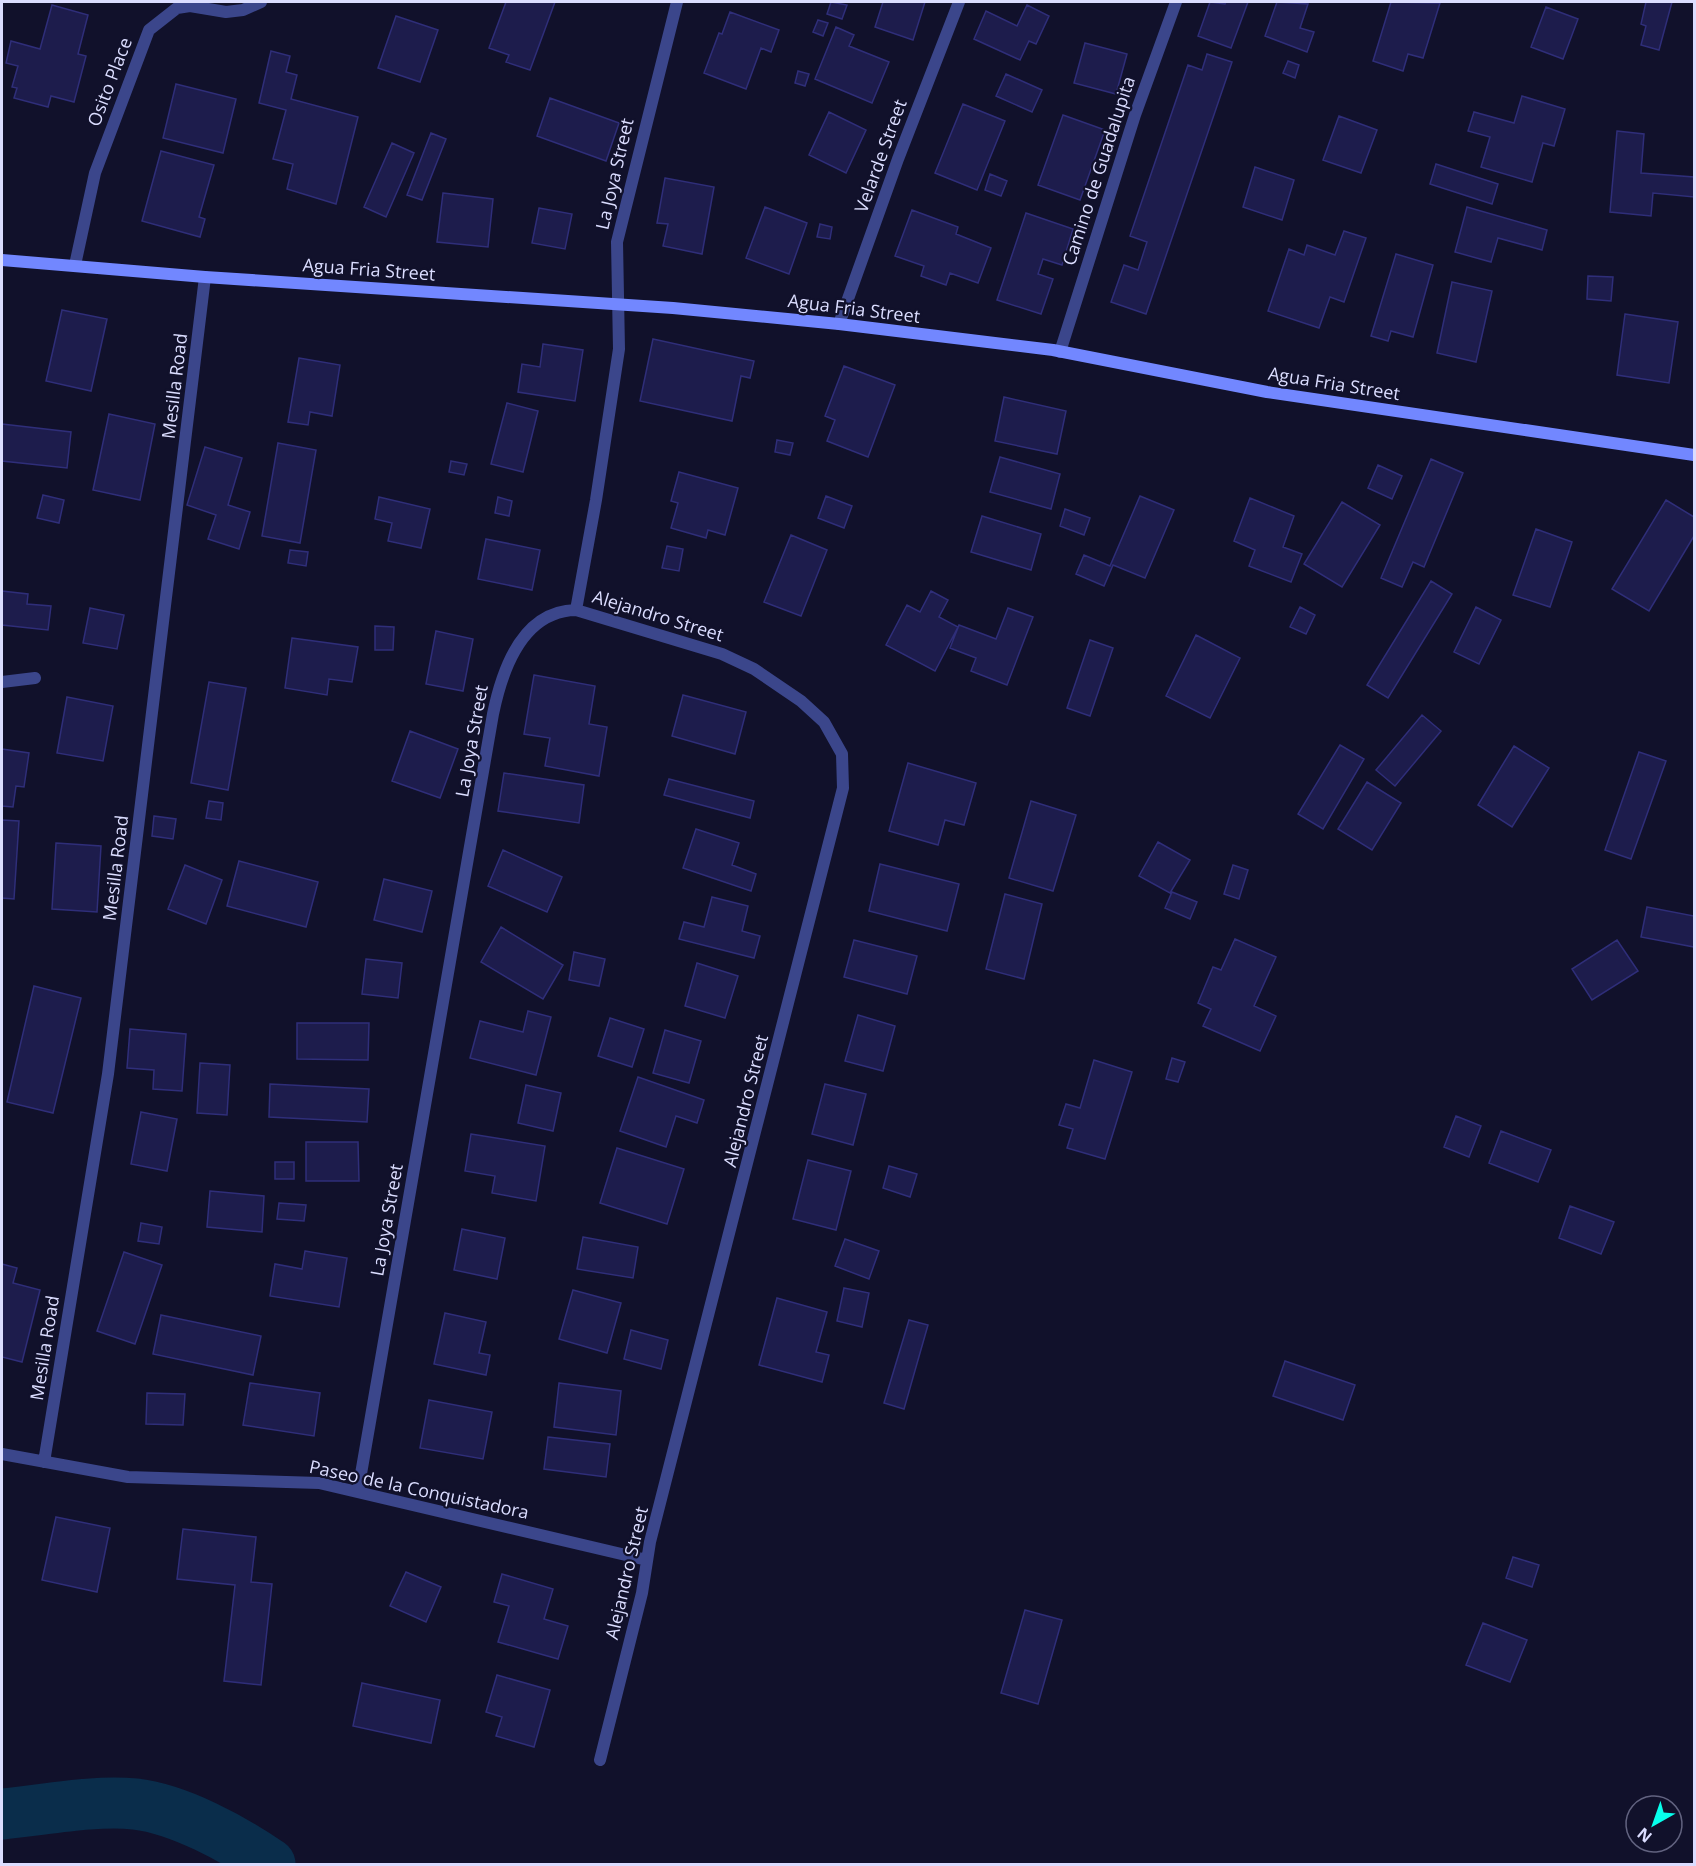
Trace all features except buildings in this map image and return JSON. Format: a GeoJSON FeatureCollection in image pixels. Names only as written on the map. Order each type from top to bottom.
{"type":"FeatureCollection","features":[{"type":"Feature","properties":{"kind":"street","name":"Osito Place"},"geometry":{"type":"LineString","coordinates":[[75,265],[95,173],[149,30],[177,8],[190,6],[226,12],[243,10],[261,2]]}},
{"type":"Feature","properties":{"kind":"street","name":"La Joya Street"},"geometry":{"type":"LineString","coordinates":[[358,1491],[497,696],[511,656],[530,630],[553,613],[576,610],[597,500],[619,349],[620,305],[617,242],[676,2]]}},
{"type":"Feature","properties":{"kind":"street","name":"Velarde Street"},"geometry":{"type":"LineString","coordinates":[[839,324],[898,159],[959,2]]}},
{"type":"Feature","properties":{"kind":"street","name":"Camino de Guadalupita"},"geometry":{"type":"LineString","coordinates":[[1060,352],[1135,115],[1176,2]]}},
{"type":"Feature","properties":{"kind":"street","name":"Agua Fria Street"},"geometry":{"type":"LineString","coordinates":[[2,260],[205,277],[620,305],[839,324],[1060,352],[1267,392],[1695,455]]}},
{"type":"Feature","properties":{"kind":"street","name":"Mesilla Road"},"geometry":{"type":"LineString","coordinates":[[44,1462],[108,1074],[205,277]]}},
{"type":"Feature","properties":{"kind":"street","name":"Alejandro Street"},"geometry":{"type":"LineString","coordinates":[[576,610],[722,654],[754,669],[801,702],[824,722],[842,754],[844,771],[840,806],[647,1560],[642,1593],[600,1760]]}},
{"type":"Feature","properties":{"kind":"street"},"geometry":{"type":"LineString","coordinates":[[2,682],[35,678]]}},
{"type":"Feature","properties":{"kind":"street","name":"Paseo de la Conquistadora"},"geometry":{"type":"LineString","coordinates":[[2,1454],[128,1476],[308,1482],[358,1491],[647,1560]]}},
{"type":"Feature","properties":{"kind":"waterway"},"geometry":{"type":"LineString","coordinates":[[2,1814],[102,1803],[152,1807],[206,1826],[270,1864]]}}]}
